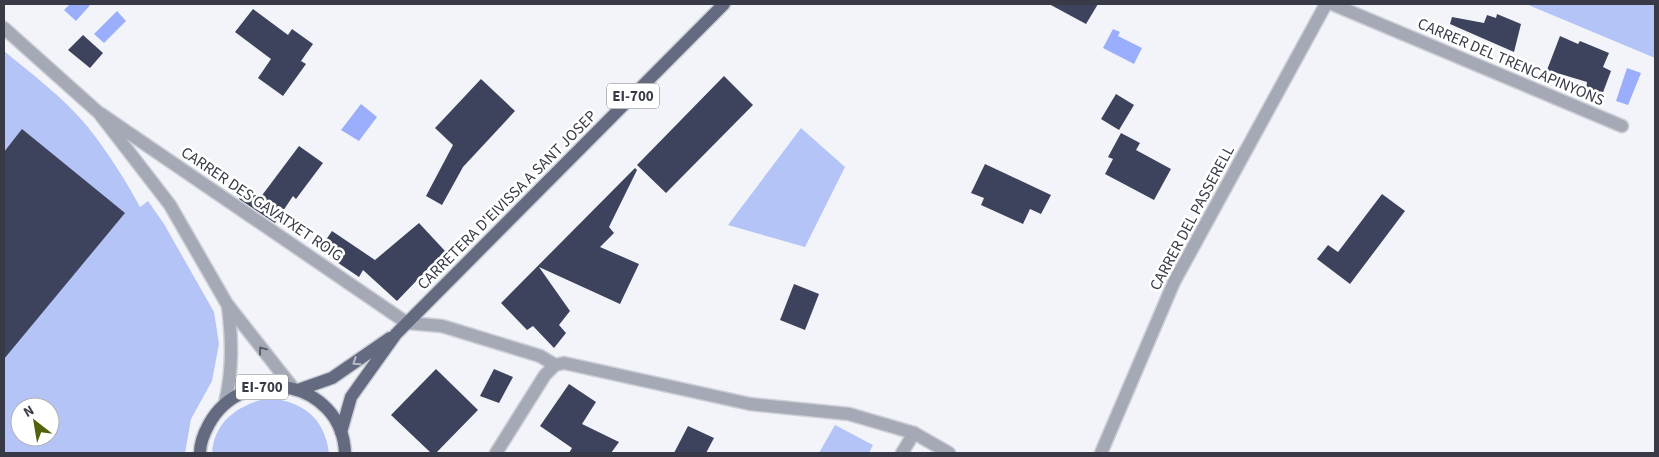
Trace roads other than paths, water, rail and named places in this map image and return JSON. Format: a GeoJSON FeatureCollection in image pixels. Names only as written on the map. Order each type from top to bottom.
{"type":"FeatureCollection","features":[{"type":"Feature","properties":{"kind":"main road","name":"CARRETERA D'EIVISSA A SANT JOSEP"},"geometry":{"type":"LineString","coordinates":[[341,432],[352,397],[396,334],[724,4]]}},
{"type":"Feature","properties":{"kind":"main road","name":"CARRETERA D'EIVISSA A SANT JOSEP"},"geometry":{"type":"LineString","coordinates":[[295,389],[332,378],[396,334]]}},
{"type":"Feature","properties":{"kind":"main road","name":"EI-700"},"geometry":{"type":"LineString","coordinates":[[200,453],[204,432],[213,416],[225,403],[240,393],[257,387],[275,386],[295,389],[324,406],[341,432],[345,453]]}},
{"type":"Feature","properties":{"kind":"street","name":"CARRER DEL TRENCAPINYONS"},"geometry":{"type":"LineString","coordinates":[[1325,4],[1622,126]]}},
{"type":"Feature","properties":{"kind":"street","name":"CARRER DEL PASSERELL"},"geometry":{"type":"LineString","coordinates":[[1100,453],[1174,282],[1325,4]]}},
{"type":"Feature","properties":{"kind":"street","name":"CARRER DES GAVATXET ROIG"},"geometry":{"type":"LineString","coordinates":[[4,28],[99,113],[407,323]]}},
{"type":"Feature","properties":{"kind":"street","name":"CARRER DES GAVATXET ROIG"},"geometry":{"type":"LineString","coordinates":[[99,113],[170,205],[228,304],[295,389]]}},
{"type":"Feature","properties":{"kind":"street","name":"CARRER DES GAVATXET ROIG"},"geometry":{"type":"LineString","coordinates":[[225,403],[231,379],[233,344],[228,304]]}},
{"type":"Feature","properties":{"kind":"street"},"geometry":{"type":"LineString","coordinates":[[407,323],[442,326],[540,356],[555,365],[577,364],[750,404],[849,414],[914,433],[949,453]]}},
{"type":"Feature","properties":{"kind":"street"},"geometry":{"type":"LineString","coordinates":[[496,453],[546,375],[555,365]]}},
{"type":"Feature","properties":{"kind":"street"},"geometry":{"type":"LineString","coordinates":[[902,453],[914,433]]}}]}
